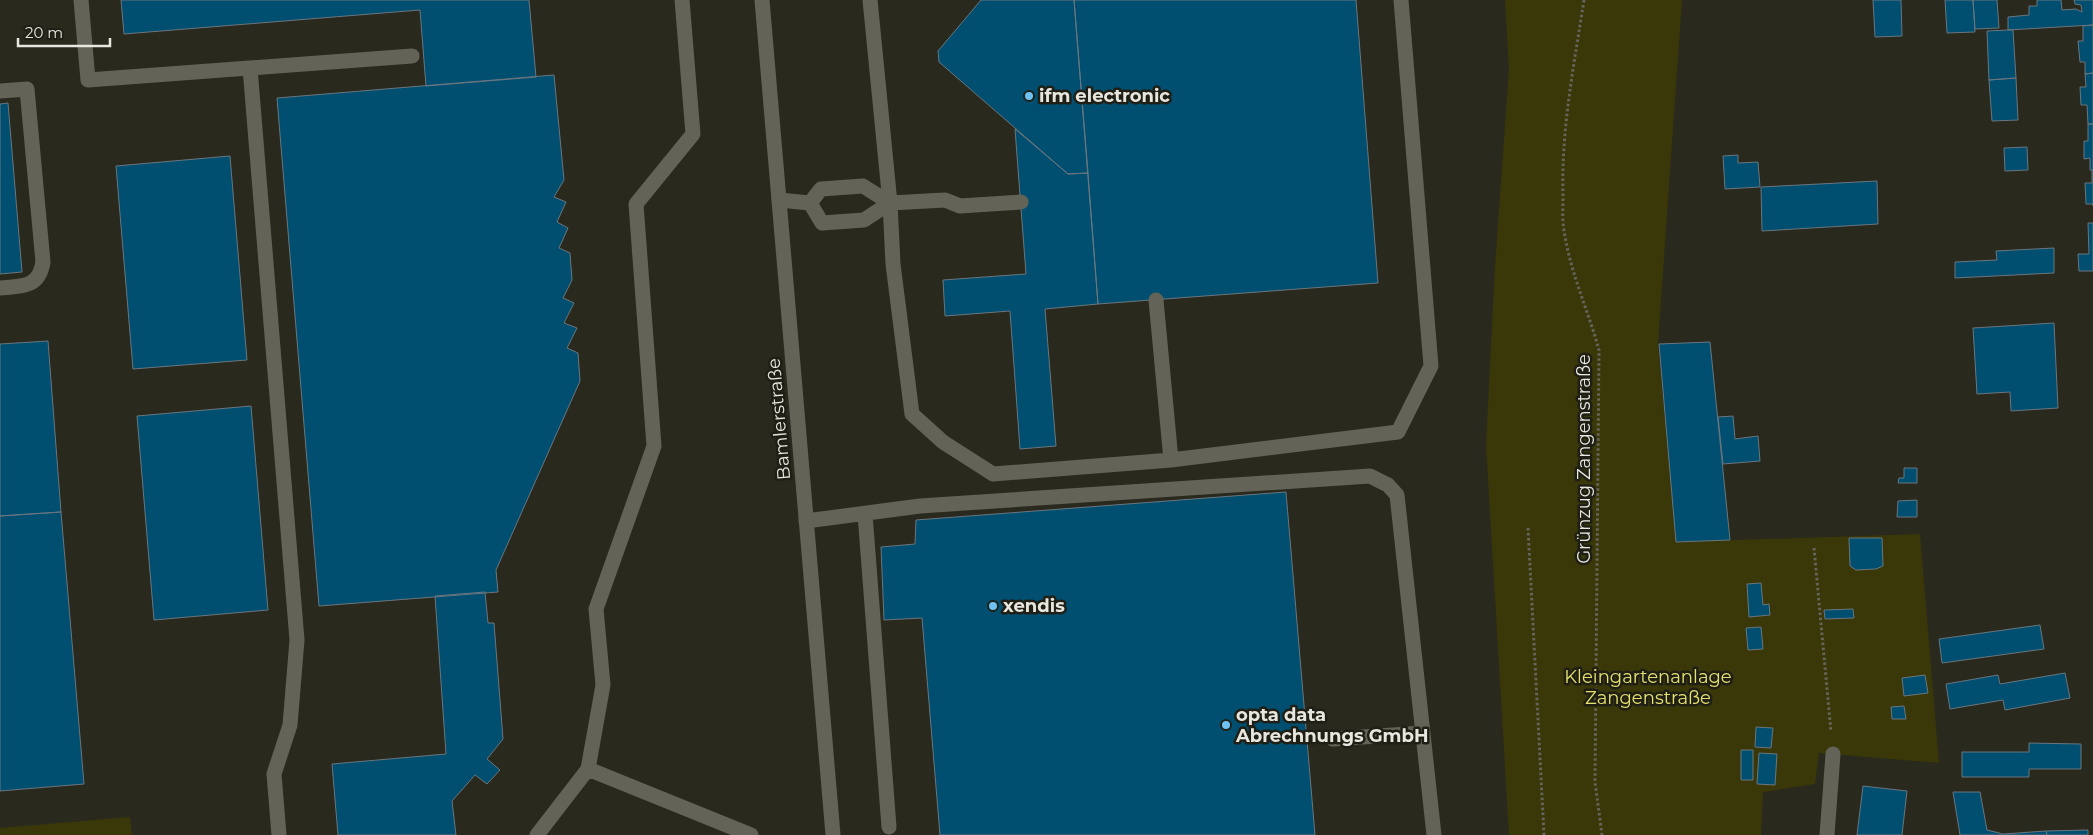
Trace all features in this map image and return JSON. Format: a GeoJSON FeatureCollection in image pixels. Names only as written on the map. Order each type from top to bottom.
{"type":"FeatureCollection","features":[{"type":"Feature","properties":{"kind":"street"},"geometry":{"type":"LineString","coordinates":[[81,0],[88,80],[412,56]]}},
{"type":"Feature","properties":{"kind":"street"},"geometry":{"type":"LineString","coordinates":[[537,835],[588,769],[603,685],[596,609],[654,446],[636,204],[693,134],[682,0]]}},
{"type":"Feature","properties":{"kind":"street","name":"Bamlerstraße"},"geometry":{"type":"LineString","coordinates":[[762,0],[834,835]]}},
{"type":"Feature","properties":{"kind":"street"},"geometry":{"type":"LineString","coordinates":[[870,0],[890,203],[893,264],[912,414],[943,442],[993,474],[1171,460],[1398,432],[1431,366],[1401,0]]}},
{"type":"Feature","properties":{"kind":"street"},"geometry":{"type":"LineString","coordinates":[[250,68],[297,640],[290,725],[274,774],[279,835]]}},
{"type":"Feature","properties":{"kind":"street"},"geometry":{"type":"LineString","coordinates":[[0,91],[28,88],[44,262],[42,270],[33,283],[25,286],[0,288]]}},
{"type":"Feature","properties":{"kind":"street"},"geometry":{"type":"LineString","coordinates":[[810,203],[821,189],[863,186],[890,203]]}},
{"type":"Feature","properties":{"kind":"street"},"geometry":{"type":"LineString","coordinates":[[779,200],[810,203]]}},
{"type":"Feature","properties":{"kind":"street"},"geometry":{"type":"LineString","coordinates":[[810,203],[822,223],[864,220],[890,203],[945,200],[960,206],[1020,202]]}},
{"type":"Feature","properties":{"kind":"street"},"geometry":{"type":"LineString","coordinates":[[1156,300],[1171,460]]}},
{"type":"Feature","properties":{"kind":"street"},"geometry":{"type":"LineString","coordinates":[[806,521],[920,506],[1370,476],[1388,485],[1397,495],[1434,835]]}},
{"type":"Feature","properties":{"kind":"street"},"geometry":{"type":"LineString","coordinates":[[865,514],[889,827]]}},
{"type":"Feature","properties":{"kind":"street"},"geometry":{"type":"LineString","coordinates":[[1333,739],[1423,733]]}},
{"type":"Feature","properties":{"kind":"street"},"geometry":{"type":"LineString","coordinates":[[1827,835],[1833,754]]}},
{"type":"Feature","properties":{"kind":"street"},"geometry":{"type":"LineString","coordinates":[[588,769],[751,835]]}},
{"type":"Feature","properties":{"kind":"path","name":"Grünzug Zangenstraße"},"geometry":{"type":"LineString","coordinates":[[1584,0],[1571,82],[1562,159],[1564,229],[1575,281],[1590,317],[1599,350],[1595,782],[1602,835]]}},
{"type":"Feature","properties":{"kind":"path"},"geometry":{"type":"LineString","coordinates":[[1528,528],[1544,835]]}},
{"type":"Feature","properties":{"kind":"path"},"geometry":{"type":"LineString","coordinates":[[1814,548],[1833,754]]}},
{"type":"Feature","properties":{"kind":"green space","name":"Kleingartenanlage Zangenstraße"},"geometry":{"type":"Polygon","coordinates":[[[1505,0],[1682,0],[1658,344],[1676,542],[1920,534],[1939,763],[1819,753],[1815,784],[1763,792],[1761,835],[1509,835],[1486,445],[1495,266],[1509,69],[1505,0]]]}},
{"type":"Feature","properties":{"kind":"green space"},"geometry":{"type":"Polygon","coordinates":[[[130,817],[132,835],[0,835],[0,828],[130,817]]]}},
{"type":"Feature","properties":{"kind":"building"},"geometry":{"type":"Polygon","coordinates":[[[121,0],[529,0],[536,77],[426,86],[420,10],[124,34],[121,0]]]}},
{"type":"Feature","properties":{"kind":"building","name":"ifm electronic"},"geometry":{"type":"Polygon","coordinates":[[[981,0],[1074,0],[1088,173],[1068,174],[939,62],[938,51],[981,0]]]}},
{"type":"Feature","properties":{"kind":"building"},"geometry":{"type":"Polygon","coordinates":[[[1074,0],[1356,0],[1378,283],[1098,304],[1074,0]]]}},
{"type":"Feature","properties":{"kind":"building"},"geometry":{"type":"Polygon","coordinates":[[[1873,0],[1901,0],[1902,36],[1875,37],[1873,0]]]}},
{"type":"Feature","properties":{"kind":"building"},"geometry":{"type":"Polygon","coordinates":[[[1945,0],[1973,0],[1975,32],[1947,33],[1945,0]]]}},
{"type":"Feature","properties":{"kind":"building"},"geometry":{"type":"Polygon","coordinates":[[[1973,0],[1997,0],[1999,28],[1975,29],[1973,0]]]}},
{"type":"Feature","properties":{"kind":"building"},"geometry":{"type":"Polygon","coordinates":[[[2037,0],[2061,0],[2062,10],[2076,9],[2082,12],[2081,5],[2075,4],[2074,0],[2093,0],[2093,25],[2008,30],[2008,17],[2029,15],[2029,6],[2037,6],[2037,0]]]}},
{"type":"Feature","properties":{"kind":"building"},"geometry":{"type":"Polygon","coordinates":[[[2093,25],[2093,73],[2085,74],[2085,62],[2080,62],[2078,41],[2083,41],[2083,26],[2093,25]]]}},
{"type":"Feature","properties":{"kind":"building"},"geometry":{"type":"Polygon","coordinates":[[[2013,30],[2016,78],[1989,80],[1987,31],[2013,30]]]}},
{"type":"Feature","properties":{"kind":"building"},"geometry":{"type":"Polygon","coordinates":[[[2093,73],[2093,124],[2088,124],[2087,105],[2081,105],[2080,87],[2086,87],[2085,74],[2093,73]]]}},
{"type":"Feature","properties":{"kind":"building"},"geometry":{"type":"Polygon","coordinates":[[[554,75],[564,180],[554,197],[566,202],[557,222],[568,228],[559,248],[570,253],[572,280],[563,298],[574,303],[564,323],[577,328],[567,348],[578,353],[580,381],[496,570],[498,592],[319,606],[277,98],[554,75]]]}},
{"type":"Feature","properties":{"kind":"building"},"geometry":{"type":"Polygon","coordinates":[[[2016,78],[2018,120],[1992,121],[1989,80],[2016,78]]]}},
{"type":"Feature","properties":{"kind":"building"},"geometry":{"type":"Polygon","coordinates":[[[8,103],[22,272],[0,274],[0,104],[8,103]]]}},
{"type":"Feature","properties":{"kind":"building"},"geometry":{"type":"Polygon","coordinates":[[[2088,124],[2093,124],[2093,170],[2090,170],[2090,158],[2084,159],[2084,141],[2088,141],[2088,124]]]}},
{"type":"Feature","properties":{"kind":"building"},"geometry":{"type":"Polygon","coordinates":[[[1015,129],[1068,174],[1088,173],[1098,304],[1045,309],[1056,446],[1020,449],[1010,311],[945,316],[943,280],[1026,274],[1015,129]]]}},
{"type":"Feature","properties":{"kind":"building"},"geometry":{"type":"Polygon","coordinates":[[[2027,147],[2028,170],[2005,171],[2004,148],[2027,147]]]}},
{"type":"Feature","properties":{"kind":"building"},"geometry":{"type":"Polygon","coordinates":[[[1738,155],[1738,163],[1758,162],[1760,187],[1725,189],[1723,156],[1738,155]]]}},
{"type":"Feature","properties":{"kind":"building"},"geometry":{"type":"Polygon","coordinates":[[[230,156],[247,360],[133,369],[116,166],[230,156]]]}},
{"type":"Feature","properties":{"kind":"building"},"geometry":{"type":"Polygon","coordinates":[[[2092,170],[2093,204],[2086,204],[2085,183],[2092,183],[2092,170]]]}},
{"type":"Feature","properties":{"kind":"building"},"geometry":{"type":"Polygon","coordinates":[[[1877,181],[1878,224],[1762,231],[1761,187],[1877,181]]]}},
{"type":"Feature","properties":{"kind":"building"},"geometry":{"type":"Polygon","coordinates":[[[2088,223],[2093,223],[2093,271],[2079,271],[2078,254],[2089,254],[2088,223]]]}},
{"type":"Feature","properties":{"kind":"building"},"geometry":{"type":"Polygon","coordinates":[[[2054,248],[2054,273],[1955,278],[1955,262],[1997,260],[1996,251],[2054,248]]]}},
{"type":"Feature","properties":{"kind":"building"},"geometry":{"type":"Polygon","coordinates":[[[2054,323],[2058,408],[2011,411],[2010,392],[1977,394],[1973,328],[2054,323]]]}},
{"type":"Feature","properties":{"kind":"building"},"geometry":{"type":"Polygon","coordinates":[[[48,341],[61,512],[0,516],[0,344],[48,341]]]}},
{"type":"Feature","properties":{"kind":"building"},"geometry":{"type":"Polygon","coordinates":[[[1710,342],[1730,540],[1676,542],[1659,344],[1710,342]]]}},
{"type":"Feature","properties":{"kind":"building"},"geometry":{"type":"Polygon","coordinates":[[[251,406],[268,610],[154,620],[137,416],[251,406]]]}},
{"type":"Feature","properties":{"kind":"building"},"geometry":{"type":"Polygon","coordinates":[[[1733,416],[1735,439],[1758,436],[1760,461],[1723,464],[1718,417],[1733,416]]]}},
{"type":"Feature","properties":{"kind":"building"},"geometry":{"type":"Polygon","coordinates":[[[1904,468],[1917,468],[1917,483],[1898,483],[1899,478],[1904,478],[1904,468]]]}},
{"type":"Feature","properties":{"kind":"building"},"geometry":{"type":"Polygon","coordinates":[[[1286,492],[1315,835],[940,835],[922,618],[884,620],[881,547],[915,544],[916,520],[1286,492]]]}},
{"type":"Feature","properties":{"kind":"building"},"geometry":{"type":"Polygon","coordinates":[[[1917,500],[1917,517],[1897,517],[1898,501],[1917,500]]]}},
{"type":"Feature","properties":{"kind":"building"},"geometry":{"type":"Polygon","coordinates":[[[61,512],[84,784],[0,791],[0,516],[61,512]]]}},
{"type":"Feature","properties":{"kind":"building"},"geometry":{"type":"Polygon","coordinates":[[[1849,538],[1882,538],[1883,566],[1876,569],[1856,570],[1850,566],[1849,538]]]}},
{"type":"Feature","properties":{"kind":"building"},"geometry":{"type":"Polygon","coordinates":[[[1761,583],[1763,605],[1769,604],[1770,615],[1749,617],[1747,584],[1761,583]]]}},
{"type":"Feature","properties":{"kind":"building"},"geometry":{"type":"Polygon","coordinates":[[[485,592],[488,623],[494,623],[503,739],[487,759],[500,770],[487,784],[475,775],[452,801],[456,835],[338,835],[332,764],[446,754],[435,596],[485,592]]]}},
{"type":"Feature","properties":{"kind":"building"},"geometry":{"type":"Polygon","coordinates":[[[1853,609],[1854,618],[1825,619],[1824,610],[1853,609]]]}},
{"type":"Feature","properties":{"kind":"building"},"geometry":{"type":"Polygon","coordinates":[[[2040,625],[2044,649],[1942,663],[1939,639],[2040,625]]]}},
{"type":"Feature","properties":{"kind":"building"},"geometry":{"type":"Polygon","coordinates":[[[1761,627],[1763,649],[1748,650],[1746,628],[1761,627]]]}},
{"type":"Feature","properties":{"kind":"building"},"geometry":{"type":"Polygon","coordinates":[[[2065,673],[2070,698],[2005,710],[2003,700],[1950,709],[1946,684],[1998,675],[2000,684],[2065,673]]]}},
{"type":"Feature","properties":{"kind":"building"},"geometry":{"type":"Polygon","coordinates":[[[1925,675],[1928,693],[1904,696],[1902,678],[1925,675]]]}},
{"type":"Feature","properties":{"kind":"building"},"geometry":{"type":"Polygon","coordinates":[[[1904,706],[1906,719],[1892,719],[1891,707],[1904,706]]]}},
{"type":"Feature","properties":{"kind":"building"},"geometry":{"type":"Polygon","coordinates":[[[1756,727],[1773,728],[1771,748],[1755,747],[1756,727]]]}},
{"type":"Feature","properties":{"kind":"building"},"geometry":{"type":"Polygon","coordinates":[[[2029,743],[2081,744],[2081,769],[2029,769],[2029,777],[1962,777],[1962,752],[2029,752],[2029,743]]]}},
{"type":"Feature","properties":{"kind":"building"},"geometry":{"type":"Polygon","coordinates":[[[1741,750],[1753,750],[1753,780],[1741,780],[1741,750]]]}},
{"type":"Feature","properties":{"kind":"building"},"geometry":{"type":"Polygon","coordinates":[[[1759,753],[1777,754],[1775,785],[1757,784],[1759,753]]]}},
{"type":"Feature","properties":{"kind":"building"},"geometry":{"type":"Polygon","coordinates":[[[1863,786],[1907,791],[1902,835],[1857,835],[1863,786]]]}},
{"type":"Feature","properties":{"kind":"building"},"geometry":{"type":"Polygon","coordinates":[[[1953,792],[1980,792],[1987,830],[2003,834],[2046,831],[2047,835],[1960,835],[1953,792]]]}},
{"type":"Feature","properties":{"kind":"building"},"geometry":{"type":"Polygon","coordinates":[[[2088,830],[2088,835],[2047,835],[2046,831],[2088,830]]]}},
{"type":"Feature","properties":{"kind":"place","name":"ifm electronic"},"geometry":{"type":"Point","coordinates":[1029,96]}},
{"type":"Feature","properties":{"kind":"place","name":"xendis"},"geometry":{"type":"Point","coordinates":[993,606]}},
{"type":"Feature","properties":{"kind":"place","name":"opta data Abrechnungs GmbH"},"geometry":{"type":"Point","coordinates":[1226,725]}}]}
